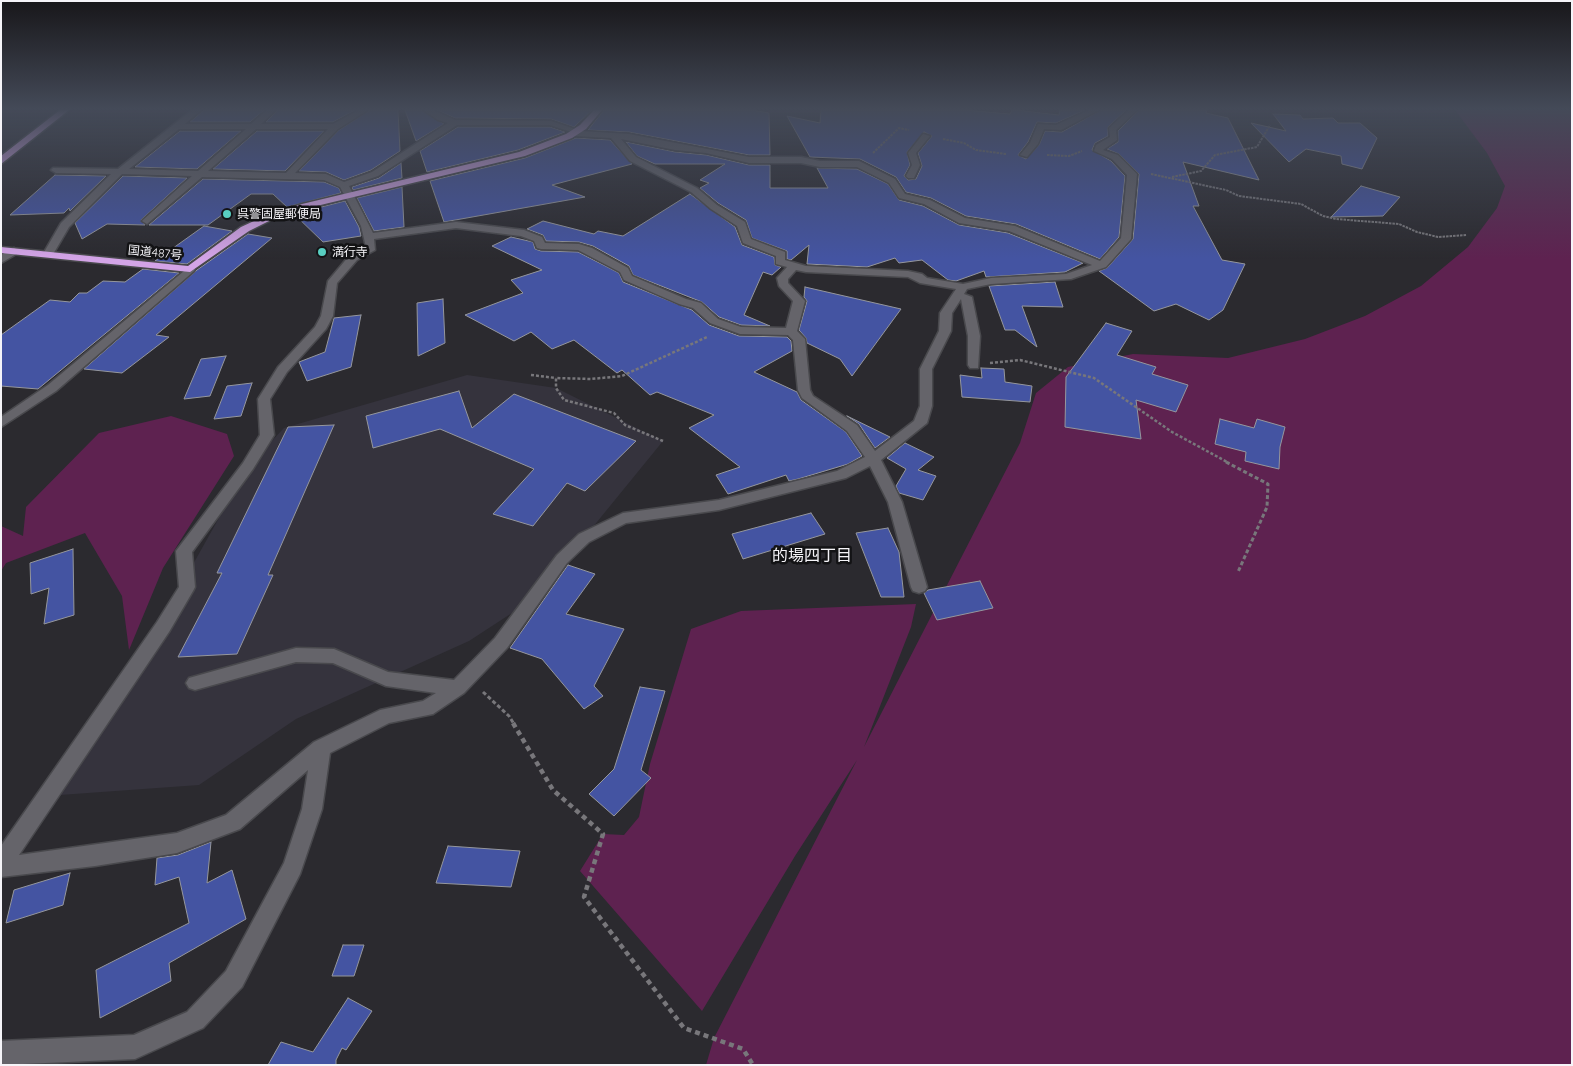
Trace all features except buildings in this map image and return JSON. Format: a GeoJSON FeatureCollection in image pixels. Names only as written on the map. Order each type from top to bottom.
{"type":"FeatureCollection","features":[{"type":"Feature","properties":{"kind":"highway","name":"国道487号"},"geometry":{"type":"LineString","coordinates":[[1,250],[190,269],[245,229],[270,217],[347,190],[494,160]]}},
{"type":"Feature","properties":{"kind":"street"},"geometry":{"type":"LineString","coordinates":[[48,254],[65,225],[118,172],[133,160]]}},
{"type":"Feature","properties":{"kind":"street"},"geometry":{"type":"LineString","coordinates":[[147,221],[217,160]]}},
{"type":"Feature","properties":{"kind":"street"},"geometry":{"type":"LineString","coordinates":[[288,177],[304,160]]}},
{"type":"Feature","properties":{"kind":"street"},"geometry":{"type":"LineString","coordinates":[[347,190],[397,160]]}},
{"type":"Feature","properties":{"kind":"street"},"geometry":{"type":"LineString","coordinates":[[634,160],[694,190],[714,207],[741,224],[747,241],[781,254],[780,262],[806,269],[908,274],[918,276],[924,281],[965,292]]}},
{"type":"Feature","properties":{"kind":"street"},"geometry":{"type":"LineString","coordinates":[[748,160],[801,160],[820,164],[859,164],[892,181],[902,196],[927,202],[962,221],[1011,228],[1102,265]]}},
{"type":"Feature","properties":{"kind":"street"},"geometry":{"type":"LineString","coordinates":[[910,176],[916,165],[914,160]]}},
{"type":"Feature","properties":{"kind":"street"},"geometry":{"type":"LineString","coordinates":[[1,865],[95,856],[177,843],[233,822],[321,748],[386,716],[427,708],[458,688],[501,642],[562,559],[584,538],[623,518],[655,512],[719,505],[841,475],[873,459],[920,423],[926,406],[926,369],[945,331],[946,313],[965,292],[991,281],[1067,277],[1102,265],[1126,239],[1128,230],[1128,200],[1132,174],[1118,160]]}},
{"type":"Feature","properties":{"kind":"street"},"geometry":{"type":"LineString","coordinates":[[1,865],[163,626],[187,587],[184,551],[248,466],[267,435],[264,400],[282,370],[320,329],[327,316],[332,284],[352,258],[372,248],[366,226],[347,190],[326,178],[56,170]]}},
{"type":"Feature","properties":{"kind":"street"},"geometry":{"type":"LineString","coordinates":[[368,237],[456,225],[495,228],[524,233],[538,239],[541,246],[548,248],[579,247],[588,250],[624,270],[628,278],[684,302],[697,305],[714,321],[740,330],[791,332],[799,339],[804,390],[808,398],[852,428],[873,459],[895,502],[919,587]]}},
{"type":"Feature","properties":{"kind":"street"},"geometry":{"type":"LineString","coordinates":[[1,255],[14,251]]}},
{"type":"Feature","properties":{"kind":"street"},"geometry":{"type":"LineString","coordinates":[[1,260],[14,251]]}},
{"type":"Feature","properties":{"kind":"street"},"geometry":{"type":"LineString","coordinates":[[791,332],[799,301],[783,284],[782,278],[794,266]]}},
{"type":"Feature","properties":{"kind":"street"},"geometry":{"type":"LineString","coordinates":[[1,424],[52,388],[190,269]]}},
{"type":"Feature","properties":{"kind":"street"},"geometry":{"type":"LineString","coordinates":[[965,292],[974,336],[974,365]]}},
{"type":"Feature","properties":{"kind":"street"},"geometry":{"type":"LineString","coordinates":[[1,408],[20,410]]}},
{"type":"Feature","properties":{"kind":"street"},"geometry":{"type":"LineString","coordinates":[[195,683],[296,655],[334,656],[386,679],[458,688]]}},
{"type":"Feature","properties":{"kind":"street"},"geometry":{"type":"LineString","coordinates":[[1,1053],[135,1047],[195,1020],[234,979],[293,867],[312,809],[321,748]]}},
{"type":"Feature","properties":{"kind":"path"},"geometry":{"type":"LineString","coordinates":[[859,164],[864,160]]}},
{"type":"Feature","properties":{"kind":"path"},"geometry":{"type":"LineString","coordinates":[[1172,177],[1200,171],[1212,160]]}},
{"type":"Feature","properties":{"kind":"path"},"geometry":{"type":"LineString","coordinates":[[1123,164],[1133,164],[1144,174],[1172,177],[1226,190],[1239,196],[1301,204],[1323,216],[1336,219],[1399,224],[1417,232],[1438,237],[1467,235]]}},
{"type":"Feature","properties":{"kind":"path"},"geometry":{"type":"LineString","coordinates":[[531,376],[591,379],[622,376],[720,331],[740,330]]}},
{"type":"Feature","properties":{"kind":"path"},"geometry":{"type":"LineString","coordinates":[[974,365],[1020,360],[1094,378],[1172,432],[1268,484],[1267,508],[1238,572]]}},
{"type":"Feature","properties":{"kind":"path"},"geometry":{"type":"LineString","coordinates":[[556,378],[556,388],[564,400],[614,412],[625,425],[663,441]]}},
{"type":"Feature","properties":{"kind":"path"},"geometry":{"type":"LineString","coordinates":[[458,688],[483,691],[509,716],[553,790],[603,834],[584,897],[684,1028],[744,1049],[753,1065]]}},
{"type":"Feature","properties":{"kind":"shaded area"},"geometry":{"type":"Polygon","coordinates":[[[1491,160],[1572,160],[1572,1065],[706,1065],[714,1038],[857,760],[795,856],[702,1011],[580,871],[603,834],[624,835],[639,817],[650,764],[691,629],[741,611],[916,604],[911,627],[864,747],[1020,443],[1036,393],[1068,367],[1133,354],[1228,358],[1305,339],[1365,316],[1421,286],[1468,247],[1497,208],[1505,186],[1491,160]]]}},
{"type":"Feature","properties":{"kind":"shaded area"},"geometry":{"type":"Polygon","coordinates":[[[467,375],[556,388],[663,441],[535,598],[469,641],[296,719],[199,785],[46,796],[135,668],[248,466],[284,428],[467,375]]]}},
{"type":"Feature","properties":{"kind":"shaded area"},"geometry":{"type":"Polygon","coordinates":[[[171,416],[227,434],[234,456],[163,568],[129,650],[122,596],[85,533],[6,563],[1,571],[1,526],[23,536],[26,507],[99,433],[171,416]]]}},
{"type":"Feature","properties":{"kind":"place","name":"呉警固屋郵便局"},"geometry":{"type":"Point","coordinates":[227,214]}},
{"type":"Feature","properties":{"kind":"place","name":"満行寺"},"geometry":{"type":"Point","coordinates":[322,252]}},
{"type":"Feature","properties":{"kind":"district","name":"的場四丁目"},"geometry":{"type":"Point","coordinates":[812,556]}}]}
